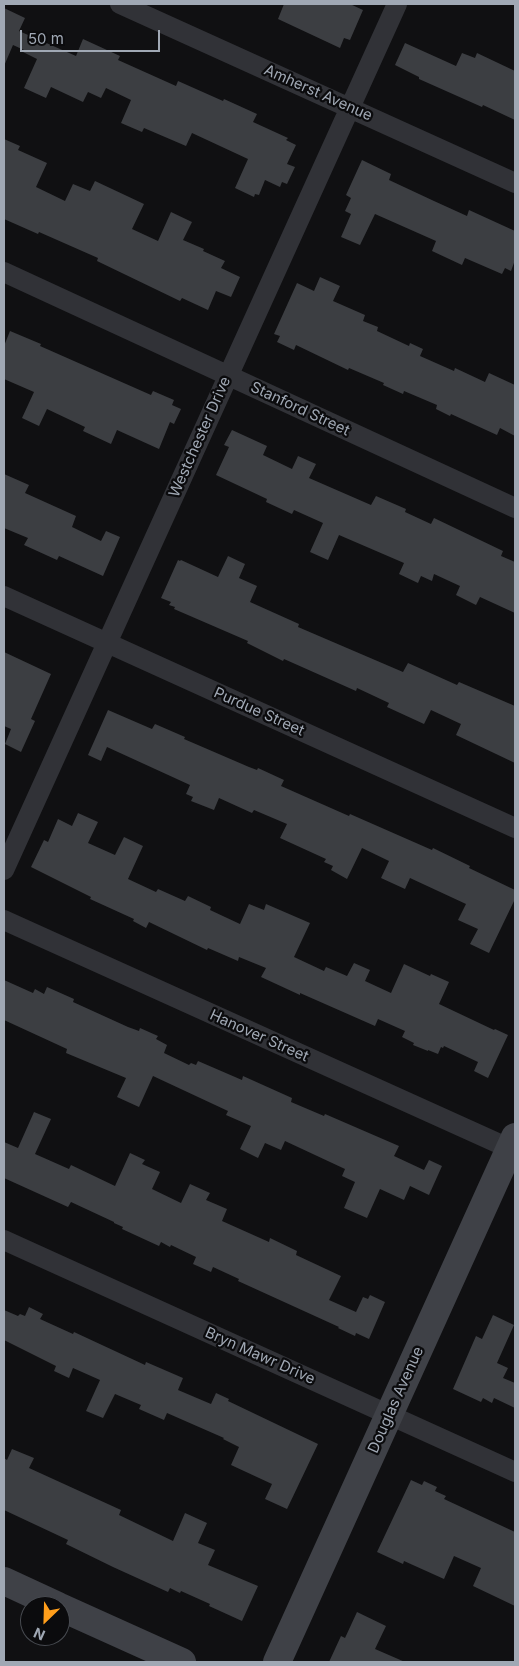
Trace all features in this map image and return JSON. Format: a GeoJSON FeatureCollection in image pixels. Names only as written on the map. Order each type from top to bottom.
{"type":"FeatureCollection","features":[{"type":"Feature","properties":{"kind":"street","name":"Amherst Avenue"},"geometry":{"type":"LineString","coordinates":[[120,4],[515,183]]}},
{"type":"Feature","properties":{"kind":"street","name":"Westchester Drive"},"geometry":{"type":"LineString","coordinates":[[4,870],[397,4]]}},
{"type":"Feature","properties":{"kind":"street","name":"Stanford Street"},"geometry":{"type":"LineString","coordinates":[[4,272],[515,508]]}},
{"type":"Feature","properties":{"kind":"street","name":"Purdue Street"},"geometry":{"type":"LineString","coordinates":[[4,596],[515,828]]}},
{"type":"Feature","properties":{"kind":"street","name":"Hanover Street"},"geometry":{"type":"LineString","coordinates":[[4,920],[514,1146]]}},
{"type":"Feature","properties":{"kind":"street","name":"Douglas Avenue"},"geometry":{"type":"LineString","coordinates":[[277,1662],[514,1146]]}},
{"type":"Feature","properties":{"kind":"street","name":"Bryn Mawr Drive"},"geometry":{"type":"LineString","coordinates":[[4,1240],[515,1472]]}},
{"type":"Feature","properties":{"kind":"street"},"geometry":{"type":"LineString","coordinates":[[4,1581],[37,1596]]}},
{"type":"Feature","properties":{"kind":"street"},"geometry":{"type":"LineString","coordinates":[[70,1611],[182,1662]]}},
{"type":"Feature","properties":{"kind":"building"},"geometry":{"type":"Polygon","coordinates":[[[284,4],[350,4],[363,10],[350,40],[344,38],[340,48],[278,19],[284,4]]]}},
{"type":"Feature","properties":{"kind":"building"},"geometry":{"type":"Polygon","coordinates":[[[4,8],[25,18],[19,31],[76,56],[83,39],[120,56],[118,60],[176,86],[178,81],[257,114],[253,122],[288,138],[286,140],[296,145],[287,164],[295,167],[287,184],[282,182],[280,187],[265,180],[259,195],[255,194],[254,197],[235,188],[248,159],[192,133],[186,146],[144,128],[142,132],[121,123],[131,100],[106,88],[101,98],[88,92],[83,102],[51,87],[46,98],[24,88],[37,59],[13,45],[4,66],[4,8]]]}},
{"type":"Feature","properties":{"kind":"building"},"geometry":{"type":"Polygon","coordinates":[[[405,43],[456,66],[462,53],[475,58],[477,53],[515,71],[515,120],[419,79],[419,77],[395,65],[405,43]]]}},
{"type":"Feature","properties":{"kind":"building"},"geometry":{"type":"Polygon","coordinates":[[[4,139],[20,146],[18,150],[47,163],[36,187],[65,201],[73,184],[90,191],[95,181],[144,204],[132,229],[158,241],[171,212],[192,222],[183,240],[225,261],[221,268],[240,277],[231,297],[216,291],[208,310],[182,298],[180,301],[97,261],[98,258],[4,219],[4,139]]]}},
{"type":"Feature","properties":{"kind":"building"},"geometry":{"type":"Polygon","coordinates":[[[362,160],[391,174],[389,180],[434,201],[467,216],[469,210],[515,231],[515,260],[511,271],[505,268],[502,274],[465,258],[462,265],[432,251],[436,241],[375,214],[360,245],[341,237],[351,214],[345,211],[351,198],[346,195],[362,160]]]}},
{"type":"Feature","properties":{"kind":"building"},"geometry":{"type":"Polygon","coordinates":[[[320,277],[340,286],[333,301],[365,315],[363,321],[378,327],[377,331],[409,346],[410,343],[423,349],[420,356],[454,371],[455,368],[485,382],[489,373],[515,385],[515,436],[500,428],[497,435],[436,409],[437,405],[404,391],[403,394],[383,385],[384,383],[349,368],[348,370],[296,345],[294,350],[277,342],[280,336],[274,334],[297,283],[314,291],[320,277]]]}},
{"type":"Feature","properties":{"kind":"building"},"geometry":{"type":"Polygon","coordinates":[[[10,331],[151,395],[153,391],[174,400],[172,405],[181,409],[174,424],[170,422],[159,449],[117,430],[111,444],[83,431],[85,427],[47,409],[39,426],[22,418],[34,392],[4,379],[4,346],[10,331]]]}},
{"type":"Feature","properties":{"kind":"building"},"geometry":{"type":"Polygon","coordinates":[[[232,430],[267,446],[263,455],[292,469],[298,456],[316,464],[309,478],[371,505],[376,496],[406,509],[405,512],[431,524],[434,518],[503,551],[501,556],[515,562],[515,613],[480,597],[476,605],[456,595],[460,586],[434,574],[432,581],[421,576],[418,583],[399,574],[404,563],[339,535],[328,560],[310,552],[323,523],[294,510],[292,514],[266,502],[267,499],[216,475],[229,447],[224,445],[232,430]]]}},
{"type":"Feature","properties":{"kind":"building"},"geometry":{"type":"Polygon","coordinates":[[[4,474],[29,485],[25,493],[76,516],[72,527],[101,541],[106,531],[120,537],[103,576],[59,556],[57,560],[24,545],[28,538],[4,528],[4,474]]]}},
{"type":"Feature","properties":{"kind":"building"},"geometry":{"type":"Polygon","coordinates":[[[228,556],[245,564],[239,578],[257,586],[250,602],[299,624],[298,627],[403,672],[408,663],[457,685],[459,682],[515,706],[515,763],[456,735],[461,724],[431,710],[424,724],[387,707],[389,703],[357,688],[356,691],[284,659],[283,661],[247,643],[248,641],[174,609],[175,607],[169,605],[171,602],[161,598],[178,560],[218,577],[228,556]]]}},
{"type":"Feature","properties":{"kind":"building"},"geometry":{"type":"Polygon","coordinates":[[[4,652],[51,674],[31,719],[35,721],[21,752],[5,744],[11,729],[4,726],[4,652]]]}},
{"type":"Feature","properties":{"kind":"building"},"geometry":{"type":"Polygon","coordinates":[[[108,710],[152,729],[155,724],[185,737],[184,739],[249,767],[257,770],[258,768],[284,780],[281,786],[432,850],[433,848],[515,890],[515,899],[489,953],[470,944],[478,929],[458,920],[466,904],[410,878],[405,889],[381,878],[389,861],[362,848],[347,879],[331,870],[333,866],[324,862],[326,859],[280,838],[287,824],[254,810],[252,813],[219,798],[214,810],[191,801],[193,797],[186,794],[190,785],[107,747],[101,761],[88,755],[108,710]]]}},
{"type":"Feature","properties":{"kind":"building"},"geometry":{"type":"Polygon","coordinates":[[[78,813],[98,822],[88,843],[115,855],[124,837],[143,846],[128,879],[156,892],[158,889],[185,901],[188,896],[211,907],[210,910],[240,924],[249,904],[264,910],[266,904],[310,923],[294,957],[324,971],[326,967],[347,976],[354,963],[370,970],[365,981],[391,993],[404,964],[449,982],[439,1004],[508,1035],[488,1078],[474,1071],[478,1062],[444,1046],[443,1048],[441,1047],[438,1054],[413,1045],[414,1043],[402,1037],[405,1031],[378,1019],[375,1026],[300,993],[300,995],[261,977],[266,968],[239,957],[238,961],[208,948],[207,950],[149,922],[146,928],[133,921],[134,919],[90,899],[91,897],[31,867],[44,840],[48,842],[58,819],[72,826],[78,813]]]}},
{"type":"Feature","properties":{"kind":"building"},"geometry":{"type":"Polygon","coordinates":[[[4,980],[33,993],[35,989],[44,994],[47,987],[74,999],[73,1002],[128,1027],[139,1031],[140,1028],[158,1036],[156,1039],[167,1045],[164,1053],[189,1065],[191,1063],[196,1065],[198,1061],[242,1080],[243,1076],[292,1098],[291,1102],[324,1116],[325,1114],[399,1146],[394,1156],[424,1170],[429,1160],[442,1166],[429,1195],[410,1186],[404,1200],[380,1189],[367,1218],[344,1208],[355,1182],[342,1176],[345,1169],[285,1141],[281,1150],[265,1143],[258,1158],[240,1149],[251,1126],[226,1115],[228,1111],[153,1076],[139,1107],[117,1097],[126,1078],[66,1053],[67,1049],[4,1020],[4,980]]]}},
{"type":"Feature","properties":{"kind":"building"},"geometry":{"type":"Polygon","coordinates":[[[34,1112],[51,1119],[35,1154],[69,1169],[71,1165],[115,1186],[130,1153],[145,1160],[142,1164],[160,1172],[152,1189],[181,1203],[190,1184],[210,1193],[206,1200],[227,1209],[222,1221],[269,1242],[270,1238],[297,1251],[296,1255],[341,1276],[329,1300],[356,1312],[363,1297],[368,1299],[370,1295],[385,1302],[369,1339],[356,1333],[355,1336],[238,1281],[239,1279],[213,1267],[211,1272],[193,1264],[196,1257],[171,1245],[170,1247],[161,1242],[159,1246],[71,1202],[68,1207],[4,1178],[4,1142],[18,1148],[34,1112]]]}},
{"type":"Feature","properties":{"kind":"building"},"geometry":{"type":"Polygon","coordinates":[[[29,1307],[43,1314],[40,1319],[73,1334],[74,1332],[145,1365],[146,1362],[183,1378],[178,1390],[211,1404],[216,1393],[229,1399],[228,1401],[318,1444],[287,1509],[265,1499],[272,1484],[231,1465],[239,1447],[224,1438],[167,1413],[164,1420],[139,1409],[141,1405],[115,1394],[103,1418],[86,1411],[100,1380],[73,1368],[69,1378],[54,1371],[56,1366],[4,1340],[4,1310],[18,1316],[20,1314],[25,1316],[29,1307]]]}},
{"type":"Feature","properties":{"kind":"building"},"geometry":{"type":"Polygon","coordinates":[[[493,1315],[514,1325],[497,1363],[508,1368],[503,1378],[515,1383],[515,1408],[494,1398],[492,1403],[483,1398],[481,1402],[453,1389],[476,1336],[482,1339],[493,1315]]]}},
{"type":"Feature","properties":{"kind":"building"},"geometry":{"type":"Polygon","coordinates":[[[12,1449],[34,1458],[29,1468],[121,1510],[119,1515],[173,1541],[185,1513],[207,1523],[198,1543],[215,1550],[208,1565],[258,1586],[242,1621],[181,1591],[180,1593],[170,1588],[168,1592],[113,1567],[66,1544],[68,1540],[4,1510],[4,1458],[7,1460],[12,1449]]]}},
{"type":"Feature","properties":{"kind":"building"},"geometry":{"type":"Polygon","coordinates":[[[411,1480],[422,1485],[424,1481],[437,1487],[435,1491],[446,1496],[444,1499],[515,1532],[515,1606],[473,1586],[481,1568],[454,1556],[444,1579],[404,1561],[403,1564],[377,1552],[411,1480]]]}},
{"type":"Feature","properties":{"kind":"building"},"geometry":{"type":"Polygon","coordinates":[[[357,1612],[386,1626],[375,1649],[405,1662],[329,1662],[341,1636],[345,1638],[357,1612]]]}}]}
